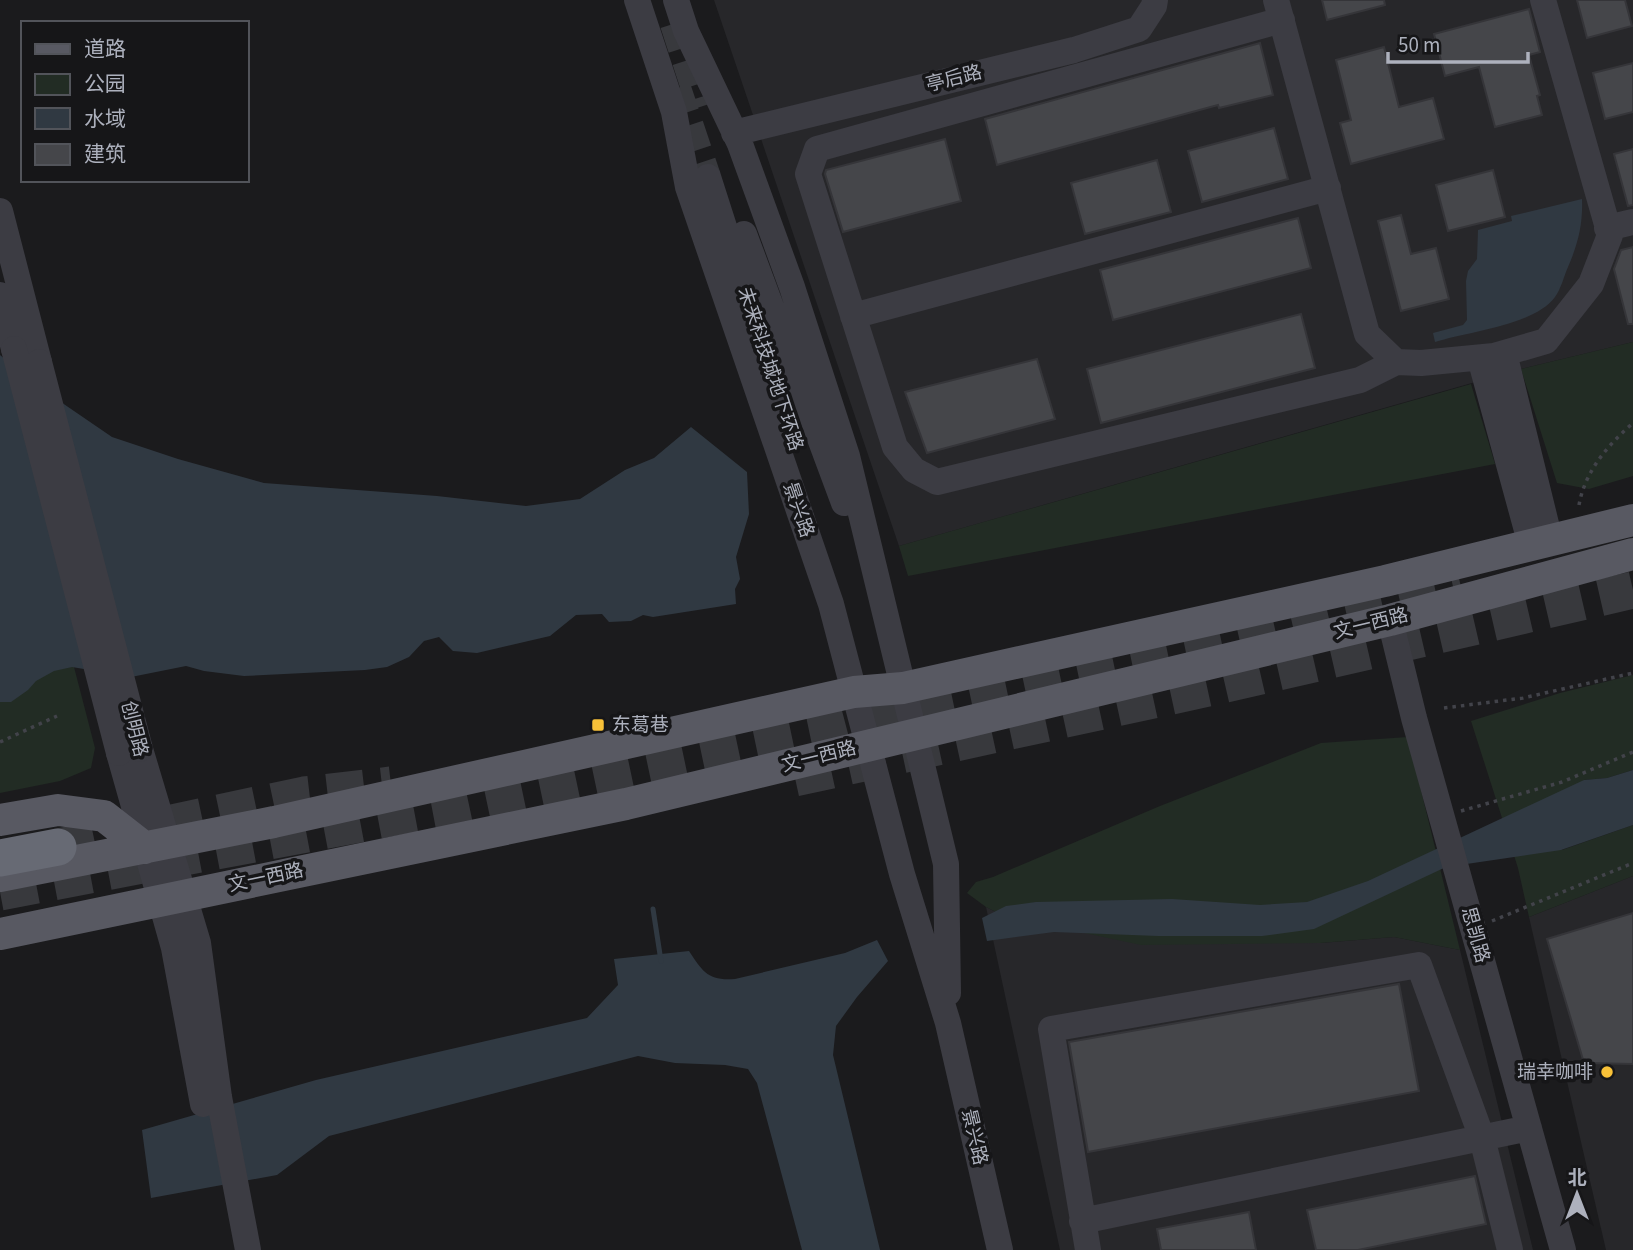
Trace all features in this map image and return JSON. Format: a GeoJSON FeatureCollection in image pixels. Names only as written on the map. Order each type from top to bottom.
{"type":"FeatureCollection","features":[{"type":"Feature","properties":{"kind":"highway"},"geometry":{"type":"LineString","coordinates":[[0,858],[58,847]]}},
{"type":"Feature","properties":{"kind":"main road","name":"文一西路"},"geometry":{"type":"LineString","coordinates":[[0,876],[156,845],[854,692],[903,688],[1385,580],[1633,520]]}},
{"type":"Feature","properties":{"kind":"main road","name":"文一西路"},"geometry":{"type":"LineString","coordinates":[[0,934],[626,804],[1390,620],[1633,554]]}},
{"type":"Feature","properties":{"kind":"main road"},"geometry":{"type":"LineString","coordinates":[[0,820],[58,810],[104,816],[156,845]]}},
{"type":"Feature","properties":{"kind":"street","name":"景兴路"},"geometry":{"type":"LineString","coordinates":[[637,0],[674,112],[688,187],[831,604],[902,874],[948,1023],[1000,1250]]}},
{"type":"Feature","properties":{"kind":"street","name":"景兴路"},"geometry":{"type":"LineString","coordinates":[[676,0],[686,31],[734,133],[792,287],[847,456],[946,864],[948,1023]]}},
{"type":"Feature","properties":{"kind":"street","name":"亭后路"},"geometry":{"type":"LineString","coordinates":[[734,133],[1074,50],[1139,30],[1155,0]]}},
{"type":"Feature","properties":{"kind":"street"},"geometry":{"type":"LineString","coordinates":[[1396,362],[1367,334],[1279,10],[817,149],[808,174],[895,447],[914,470],[937,482],[1360,380],[1396,362],[1420,363],[1492,356],[1546,341],[1591,284],[1609,236],[1543,0]]}},
{"type":"Feature","properties":{"kind":"street","name":"未来科技城地下环路"},"geometry":{"type":"LineString","coordinates":[[831,604],[807,486],[715,174],[878,586]]}},
{"type":"Feature","properties":{"kind":"street"},"geometry":{"type":"LineString","coordinates":[[853,316],[1328,188]]}},
{"type":"Feature","properties":{"kind":"street","name":"创明路"},"geometry":{"type":"LineString","coordinates":[[0,211],[39,362],[126,754]]}},
{"type":"Feature","properties":{"kind":"street"},"geometry":{"type":"LineString","coordinates":[[1607,228],[1633,222]]}},
{"type":"Feature","properties":{"kind":"street","name":"创明路"},"geometry":{"type":"LineString","coordinates":[[0,295],[126,754],[172,898],[174,948],[209,1093],[231,1203],[248,1250]]}},
{"type":"Feature","properties":{"kind":"street"},"geometry":{"type":"LineString","coordinates":[[1492,356],[1540,543]]}},
{"type":"Feature","properties":{"kind":"street","name":"思凯路"},"geometry":{"type":"LineString","coordinates":[[1390,620],[1563,1250]]}},
{"type":"Feature","properties":{"kind":"street"},"geometry":{"type":"LineString","coordinates":[[1088,1250],[1051,1029],[1419,965],[1482,1138],[1510,1250]]}},
{"type":"Feature","properties":{"kind":"street"},"geometry":{"type":"LineString","coordinates":[[1082,1221],[1529,1128]]}},
{"type":"Feature","properties":{"kind":"street","name":"创明路"},"geometry":{"type":"LineString","coordinates":[[231,1203],[233,1250]]}},
{"type":"Feature","properties":{"kind":"path"},"geometry":{"type":"LineString","coordinates":[[1579,505],[1582,489],[1607,447],[1633,423]]}},
{"type":"Feature","properties":{"kind":"path"},"geometry":{"type":"LineString","coordinates":[[1444,708],[1523,698],[1633,673]]}},
{"type":"Feature","properties":{"kind":"path"},"geometry":{"type":"LineString","coordinates":[[0,742],[57,716]]}},
{"type":"Feature","properties":{"kind":"path"},"geometry":{"type":"LineString","coordinates":[[1445,826],[1633,752]]}},
{"type":"Feature","properties":{"kind":"path"},"geometry":{"type":"LineString","coordinates":[[1471,920],[1633,863]]}},
{"type":"Feature","properties":{"kind":"shaded area"},"geometry":{"type":"Polygon","coordinates":[[[714,0],[1633,0],[1633,342],[1521,369],[899,546],[714,0]]]}},
{"type":"Feature","properties":{"kind":"shaded area"},"geometry":{"type":"Polygon","coordinates":[[[1633,876],[1633,1250],[1606,1250],[1529,917],[1633,876]]]}},
{"type":"Feature","properties":{"kind":"shaded area"},"geometry":{"type":"Polygon","coordinates":[[[986,907],[1004,916],[1320,943],[1394,937],[1460,950],[1533,1250],[1060,1250],[986,907]]]}},
{"type":"Feature","properties":{"kind":"green space"},"geometry":{"type":"Polygon","coordinates":[[[1633,342],[1633,476],[1589,489],[1557,483],[1521,369],[1633,342]]]}},
{"type":"Feature","properties":{"kind":"green space"},"geometry":{"type":"Polygon","coordinates":[[[0,381],[95,748],[91,768],[60,781],[0,793],[0,381]]]}},
{"type":"Feature","properties":{"kind":"green space"},"geometry":{"type":"Polygon","coordinates":[[[1471,384],[1495,464],[908,576],[899,546],[1471,384]]]}},
{"type":"Feature","properties":{"kind":"green space"},"geometry":{"type":"Polygon","coordinates":[[[1633,675],[1633,770],[1607,778],[1584,780],[1562,850],[1633,825],[1633,876],[1529,917],[1518,868],[1471,721],[1560,693],[1633,675]]]}},
{"type":"Feature","properties":{"kind":"green space"},"geometry":{"type":"Polygon","coordinates":[[[1408,737],[1460,950],[1394,937],[1320,943],[1141,945],[1004,916],[967,893],[976,882],[1321,743],[1408,737]]]}},
{"type":"Feature","properties":{"kind":"water"},"geometry":{"type":"Polygon","coordinates":[[[1582,199],[1581,225],[1575,250],[1559,290],[1545,307],[1517,321],[1435,342],[1433,333],[1463,325],[1467,320],[1466,281],[1468,271],[1477,259],[1478,230],[1512,221],[1511,216],[1582,199]]]}},
{"type":"Feature","properties":{"kind":"water"},"geometry":{"type":"Polygon","coordinates":[[[0,355],[36,385],[112,437],[264,483],[437,496],[526,506],[580,499],[625,470],[654,458],[691,427],[747,472],[749,514],[736,557],[740,579],[735,589],[736,604],[653,617],[643,615],[631,621],[609,622],[602,614],[576,615],[550,636],[477,653],[453,651],[439,637],[424,641],[409,657],[387,667],[365,670],[244,676],[186,666],[131,677],[72,667],[54,671],[36,681],[11,702],[0,702],[0,355]]]}},
{"type":"Feature","properties":{"kind":"water"},"geometry":{"type":"Polygon","coordinates":[[[1633,770],[1633,825],[1561,850],[1446,867],[1314,929],[1262,936],[1054,932],[987,941],[982,918],[1006,906],[1036,902],[1172,899],[1260,905],[1307,902],[1368,881],[1584,780],[1607,778],[1633,770]]]}},
{"type":"Feature","properties":{"kind":"water"},"geometry":{"type":"Polygon","coordinates":[[[877,940],[888,961],[836,1026],[833,1055],[880,1250],[802,1250],[757,1083],[748,1069],[725,1065],[675,1063],[638,1056],[329,1136],[277,1175],[151,1198],[142,1130],[316,1080],[587,1018],[618,985],[614,959],[689,951],[707,974],[735,979],[845,953],[877,940]]]}},
{"type":"Feature","properties":{"kind":"building"},"geometry":{"type":"Polygon","coordinates":[[[1322,0],[1384,0],[1385,5],[1327,20],[1322,0]]]}},
{"type":"Feature","properties":{"kind":"building"},"geometry":{"type":"Polygon","coordinates":[[[1577,0],[1625,0],[1632,26],[1587,38],[1577,0]]]}},
{"type":"Feature","properties":{"kind":"building"},"geometry":{"type":"Polygon","coordinates":[[[1529,9],[1540,52],[1529,55],[1540,95],[1537,96],[1542,115],[1495,127],[1479,67],[1445,76],[1434,34],[1529,9]]]}},
{"type":"Feature","properties":{"kind":"building"},"geometry":{"type":"Polygon","coordinates":[[[1260,43],[1273,95],[1219,108],[1218,105],[997,165],[985,119],[1260,43]]]}},
{"type":"Feature","properties":{"kind":"building"},"geometry":{"type":"Polygon","coordinates":[[[1384,47],[1399,107],[1433,98],[1444,139],[1351,164],[1340,123],[1351,120],[1336,60],[1384,47]]]}},
{"type":"Feature","properties":{"kind":"building"},"geometry":{"type":"Polygon","coordinates":[[[1633,63],[1633,112],[1605,119],[1593,73],[1633,63]]]}},
{"type":"Feature","properties":{"kind":"building"},"geometry":{"type":"Polygon","coordinates":[[[1274,128],[1288,179],[1202,202],[1188,151],[1274,128]]]}},
{"type":"Feature","properties":{"kind":"building"},"geometry":{"type":"Polygon","coordinates":[[[945,139],[961,201],[843,232],[826,170],[945,139]]]}},
{"type":"Feature","properties":{"kind":"building"},"geometry":{"type":"Polygon","coordinates":[[[1633,149],[1633,205],[1628,206],[1614,154],[1633,149]]]}},
{"type":"Feature","properties":{"kind":"building"},"geometry":{"type":"Polygon","coordinates":[[[1157,160],[1171,212],[1085,234],[1071,183],[1157,160]]]}},
{"type":"Feature","properties":{"kind":"building"},"geometry":{"type":"Polygon","coordinates":[[[1493,170],[1505,217],[1448,231],[1436,185],[1493,170]]]}},
{"type":"Feature","properties":{"kind":"building"},"geometry":{"type":"Polygon","coordinates":[[[1401,215],[1411,254],[1436,248],[1449,299],[1401,311],[1378,221],[1401,215]]]}},
{"type":"Feature","properties":{"kind":"building"},"geometry":{"type":"Polygon","coordinates":[[[1298,218],[1311,268],[1113,320],[1100,270],[1298,218]]]}},
{"type":"Feature","properties":{"kind":"building"},"geometry":{"type":"Polygon","coordinates":[[[1633,247],[1633,324],[1628,324],[1614,269],[1621,250],[1633,247]]]}},
{"type":"Feature","properties":{"kind":"building"},"geometry":{"type":"Polygon","coordinates":[[[1301,314],[1315,368],[1101,423],[1087,369],[1301,314]]]}},
{"type":"Feature","properties":{"kind":"building"},"geometry":{"type":"Polygon","coordinates":[[[1037,359],[1055,419],[927,453],[905,392],[1037,359]]]}},
{"type":"Feature","properties":{"kind":"building"},"geometry":{"type":"Polygon","coordinates":[[[1633,913],[1633,1064],[1584,1063],[1547,939],[1633,913]]]}},
{"type":"Feature","properties":{"kind":"building"},"geometry":{"type":"Polygon","coordinates":[[[1399,984],[1419,1091],[1088,1152],[1069,1042],[1399,984]]]}},
{"type":"Feature","properties":{"kind":"building"},"geometry":{"type":"Polygon","coordinates":[[[1475,1176],[1486,1224],[1358,1250],[1316,1250],[1307,1210],[1475,1176]]]}},
{"type":"Feature","properties":{"kind":"building"},"geometry":{"type":"Polygon","coordinates":[[[1249,1212],[1256,1250],[1161,1250],[1157,1229],[1249,1212]]]}},
{"type":"Feature","properties":{"kind":"waterway"},"geometry":{"type":"LineString","coordinates":[[653,909],[661,961]]}},
{"type":"Feature","properties":{"kind":"tunnel"},"geometry":{"type":"LineString","coordinates":[[673,24],[700,107]]}},
{"type":"Feature","properties":{"kind":"tunnel"},"geometry":{"type":"LineString","coordinates":[[678,88],[708,177]]}},
{"type":"Feature","properties":{"kind":"tunnel"},"geometry":{"type":"LineString","coordinates":[[0,892],[465,804],[1222,642],[1461,587]]}},
{"type":"Feature","properties":{"kind":"tunnel"},"geometry":{"type":"LineString","coordinates":[[795,778],[1222,685],[1633,590]]}},
{"type":"Feature","properties":{"kind":"tunnel"},"geometry":{"type":"LineString","coordinates":[[58,847],[304,795],[391,785]]}},
{"type":"Feature","properties":{"kind":"place","name":"东葛巷"},"geometry":{"type":"Point","coordinates":[598,725]}},
{"type":"Feature","properties":{"kind":"place","name":"瑞幸咖啡"},"geometry":{"type":"Point","coordinates":[1607,1072]}}]}
